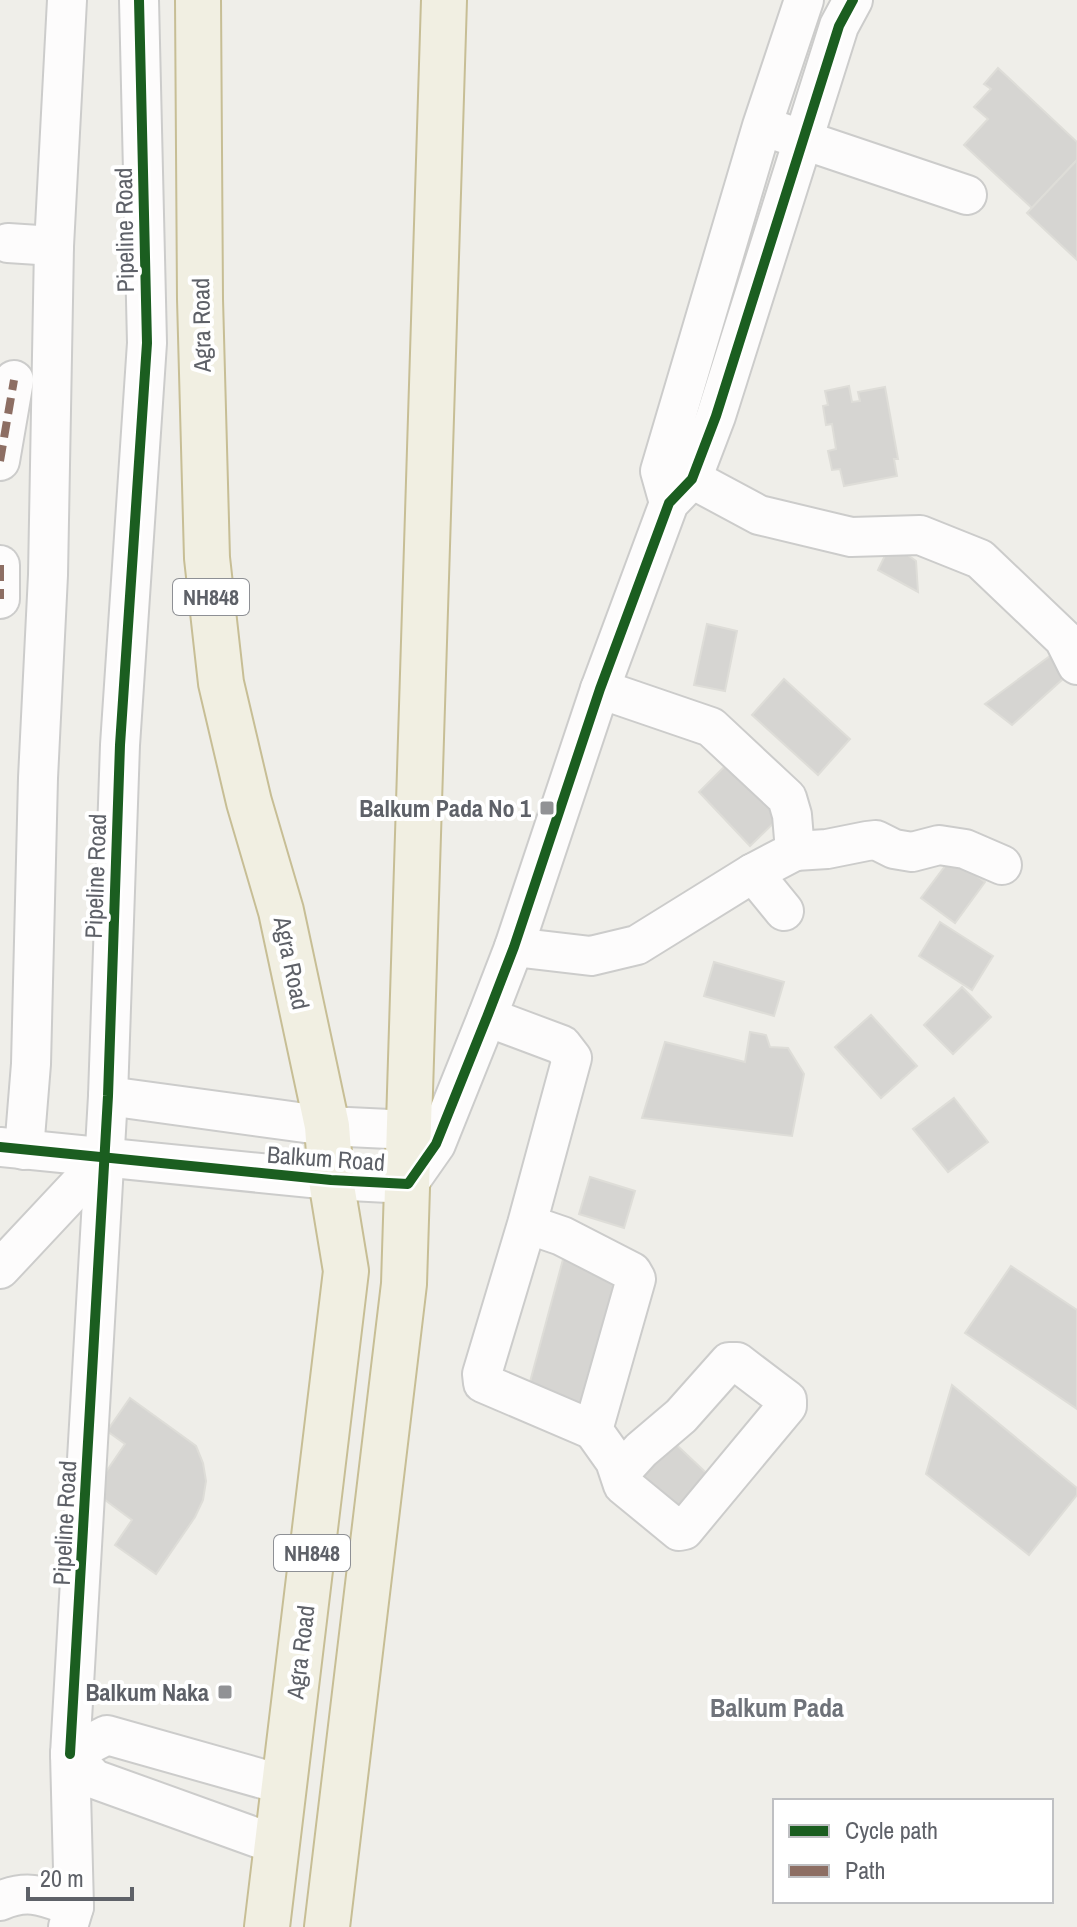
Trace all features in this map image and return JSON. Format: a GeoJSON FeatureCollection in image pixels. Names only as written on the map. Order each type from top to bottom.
{"type":"FeatureCollection","features":[{"type":"Feature","properties":{"kind":"highway","name":"Agra Road"},"geometry":{"type":"LineString","coordinates":[[198,0],[200,299],[207,558],[221,683],[249,802],[281,911],[327,1126],[331,1180],[346,1271],[267,1927]]}},
{"type":"Feature","properties":{"kind":"highway","name":"NH848"},"geometry":{"type":"LineString","coordinates":[[327,1927],[404,1284],[408,1184],[423,1137],[444,0]]}},
{"type":"Feature","properties":{"kind":"street"},"geometry":{"type":"LineString","coordinates":[[12,1148],[31,1064],[37,793],[48,575],[54,246],[67,0]]}},
{"type":"Feature","properties":{"kind":"street","name":"Pipeline Road"},"geometry":{"type":"LineString","coordinates":[[71,1917],[70,1754],[108,1096],[120,745],[147,343],[139,0]]}},
{"type":"Feature","properties":{"kind":"street"},"geometry":{"type":"LineString","coordinates":[[108,1096],[423,1137],[487,1017],[514,947],[600,689],[674,484],[762,126],[804,0]]}},
{"type":"Feature","properties":{"kind":"street"},"geometry":{"type":"LineString","coordinates":[[674,484],[716,416],[839,26],[853,0]]}},
{"type":"Feature","properties":{"kind":"street"},"geometry":{"type":"LineString","coordinates":[[762,126],[967,195]]}},
{"type":"Feature","properties":{"kind":"street"},"geometry":{"type":"LineString","coordinates":[[8,243],[54,246]]}},
{"type":"Feature","properties":{"kind":"street"},"geometry":{"type":"LineString","coordinates":[[0,461],[14,380]]}},
{"type":"Feature","properties":{"kind":"street"},"geometry":{"type":"LineString","coordinates":[[674,484],[759,515],[851,537],[920,535],[980,559],[1064,639],[1077,665]]}},
{"type":"Feature","properties":{"kind":"street"},"geometry":{"type":"LineString","coordinates":[[0,565],[0,599]]}},
{"type":"Feature","properties":{"kind":"street"},"geometry":{"type":"LineString","coordinates":[[600,689],[711,727],[787,798],[792,815],[795,851]]}},
{"type":"Feature","properties":{"kind":"street"},"geometry":{"type":"LineString","coordinates":[[514,947],[591,956],[637,945],[753,873],[795,851],[876,840],[894,849],[912,852],[939,845],[965,849],[1002,865]]}},
{"type":"Feature","properties":{"kind":"street"},"geometry":{"type":"LineString","coordinates":[[753,873],[784,911]]}},
{"type":"Feature","properties":{"kind":"street"},"geometry":{"type":"LineString","coordinates":[[487,1017],[562,1045],[572,1058],[482,1374],[483,1383],[593,1430],[621,1472],[623,1485],[679,1531],[684,1530],[787,1406],[787,1400],[737,1362],[729,1362],[681,1416],[641,1450],[621,1472]]}},
{"type":"Feature","properties":{"kind":"street","name":"Balkum Road"},"geometry":{"type":"LineString","coordinates":[[12,1148],[331,1180],[408,1184]]}},
{"type":"Feature","properties":{"kind":"street"},"geometry":{"type":"LineString","coordinates":[[0,1269],[104,1158]]}},
{"type":"Feature","properties":{"kind":"street"},"geometry":{"type":"LineString","coordinates":[[527,1224],[562,1236],[632,1272],[636,1279],[593,1430]]}},
{"type":"Feature","properties":{"kind":"street"},"geometry":{"type":"LineString","coordinates":[[277,1845],[94,1779],[70,1754],[107,1735],[284,1785]]}},
{"type":"Feature","properties":{"kind":"street"},"geometry":{"type":"LineString","coordinates":[[0,1901],[20,1893],[38,1894],[71,1917]]}},
{"type":"Feature","properties":{"kind":"building"},"geometry":{"type":"Polygon","coordinates":[[[998,68],[1077,142],[1077,160],[1032,208],[964,145],[988,119],[974,107],[991,89],[984,84],[998,68]]]}},
{"type":"Feature","properties":{"kind":"building"},"geometry":{"type":"Polygon","coordinates":[[[1077,160],[1077,260],[1027,213],[1077,160]]]}},
{"type":"Feature","properties":{"kind":"building"},"geometry":{"type":"Polygon","coordinates":[[[849,386],[852,402],[860,401],[858,392],[885,387],[898,459],[894,459],[897,476],[844,486],[840,469],[832,470],[828,451],[836,449],[832,424],[826,425],[823,406],[828,405],[825,391],[849,386]]]}},
{"type":"Feature","properties":{"kind":"building"},"geometry":{"type":"Polygon","coordinates":[[[891,543],[916,561],[918,592],[878,570],[891,543]]]}},
{"type":"Feature","properties":{"kind":"building"},"geometry":{"type":"Polygon","coordinates":[[[707,624],[737,631],[725,691],[694,685],[707,624]]]}},
{"type":"Feature","properties":{"kind":"building"},"geometry":{"type":"Polygon","coordinates":[[[1050,656],[1064,678],[1012,725],[985,704],[1050,656]]]}},
{"type":"Feature","properties":{"kind":"building"},"geometry":{"type":"Polygon","coordinates":[[[784,679],[850,739],[818,775],[752,715],[784,679]]]}},
{"type":"Feature","properties":{"kind":"building"},"geometry":{"type":"Polygon","coordinates":[[[732,759],[784,813],[750,846],[699,792],[732,759]]]}},
{"type":"Feature","properties":{"kind":"building"},"geometry":{"type":"Polygon","coordinates":[[[952,857],[985,882],[955,923],[921,898],[952,857]]]}},
{"type":"Feature","properties":{"kind":"building"},"geometry":{"type":"Polygon","coordinates":[[[940,922],[993,956],[972,990],[919,956],[940,922]]]}},
{"type":"Feature","properties":{"kind":"building"},"geometry":{"type":"Polygon","coordinates":[[[714,962],[784,982],[774,1016],[704,996],[714,962]]]}},
{"type":"Feature","properties":{"kind":"building"},"geometry":{"type":"Polygon","coordinates":[[[962,987],[991,1017],[953,1054],[924,1025],[962,987]]]}},
{"type":"Feature","properties":{"kind":"building"},"geometry":{"type":"Polygon","coordinates":[[[871,1015],[917,1066],[881,1098],[835,1047],[871,1015]]]}},
{"type":"Feature","properties":{"kind":"building"},"geometry":{"type":"Polygon","coordinates":[[[750,1032],[766,1035],[770,1047],[788,1048],[804,1074],[792,1136],[642,1118],[665,1042],[745,1062],[750,1032]]]}},
{"type":"Feature","properties":{"kind":"building"},"geometry":{"type":"Polygon","coordinates":[[[954,1098],[988,1142],[948,1172],[913,1129],[954,1098]]]}},
{"type":"Feature","properties":{"kind":"building"},"geometry":{"type":"Polygon","coordinates":[[[590,1177],[635,1191],[624,1228],[579,1214],[590,1177]]]}},
{"type":"Feature","properties":{"kind":"building"},"geometry":{"type":"Polygon","coordinates":[[[565,1252],[623,1281],[588,1411],[527,1393],[565,1252]]]}},
{"type":"Feature","properties":{"kind":"building"},"geometry":{"type":"Polygon","coordinates":[[[1011,1266],[1077,1310],[1077,1409],[965,1333],[1011,1266]]]}},
{"type":"Feature","properties":{"kind":"building"},"geometry":{"type":"Polygon","coordinates":[[[952,1385],[1077,1488],[1077,1495],[1029,1555],[926,1474],[952,1385]]]}},
{"type":"Feature","properties":{"kind":"building"},"geometry":{"type":"Polygon","coordinates":[[[130,1398],[196,1446],[206,1481],[203,1500],[195,1517],[156,1574],[115,1545],[132,1520],[93,1491],[125,1444],[107,1431],[130,1398]]]}},
{"type":"Feature","properties":{"kind":"building"},"geometry":{"type":"Polygon","coordinates":[[[667,1436],[716,1482],[682,1526],[633,1476],[667,1436]]]}},
{"type":"Feature","properties":{"kind":"marked path"},"geometry":{"type":"LineString","coordinates":[[0,461],[14,380]]}},
{"type":"Feature","properties":{"kind":"marked path"},"geometry":{"type":"LineString","coordinates":[[0,565],[0,599]]}},
{"type":"Feature","properties":{"kind":"cycle path"},"geometry":{"type":"LineString","coordinates":[[70,1754],[108,1096],[120,745],[147,343],[139,0]]}},
{"type":"Feature","properties":{"kind":"cycle path"},"geometry":{"type":"LineString","coordinates":[[0,1147],[331,1180],[408,1184],[436,1144],[514,947],[600,689],[669,503],[692,479],[716,416],[839,26],[853,0]]}},
{"type":"Feature","properties":{"kind":"place","name":"Balkum Pada No 1"},"geometry":{"type":"Point","coordinates":[547,808]}},
{"type":"Feature","properties":{"kind":"place","name":"Balkum Naka"},"geometry":{"type":"Point","coordinates":[225,1692]}},
{"type":"Feature","properties":{"kind":"district","name":"Balkum Pada"},"geometry":{"type":"Point","coordinates":[777,1707]}}]}
